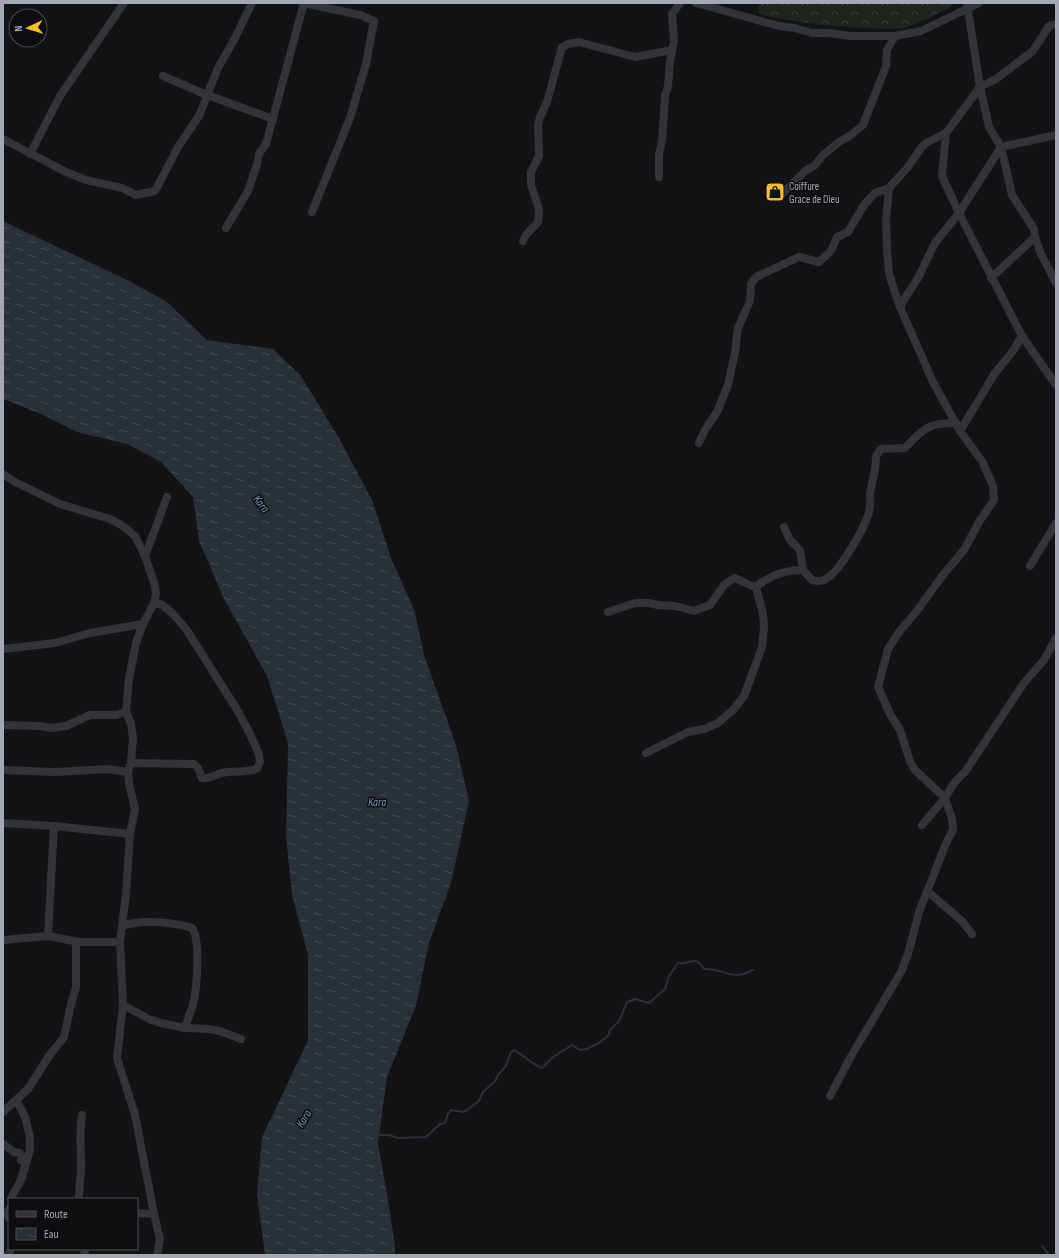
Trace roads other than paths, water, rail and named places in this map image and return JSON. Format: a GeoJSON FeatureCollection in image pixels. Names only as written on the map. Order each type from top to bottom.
{"type":"FeatureCollection","features":[{"type":"Feature","properties":{"kind":"street"},"geometry":{"type":"LineString","coordinates":[[30,154],[60,96],[124,3]]}},
{"type":"Feature","properties":{"kind":"street"},"geometry":{"type":"LineString","coordinates":[[3,139],[66,172],[86,180],[122,188],[136,195],[155,191],[178,147],[198,116],[218,68],[252,3]]}},
{"type":"Feature","properties":{"kind":"street"},"geometry":{"type":"LineString","coordinates":[[226,228],[248,191],[259,154],[266,144],[304,3],[360,15],[374,21],[366,64],[350,118],[312,212]]}},
{"type":"Feature","properties":{"kind":"street"},"geometry":{"type":"LineString","coordinates":[[659,177],[659,155],[662,141],[665,96],[668,86],[674,41],[672,14],[680,3]]}},
{"type":"Feature","properties":{"kind":"street"},"geometry":{"type":"LineString","coordinates":[[696,3],[779,26],[795,28],[812,33],[828,33],[851,36],[895,36],[921,31],[967,5],[979,3]]}},
{"type":"Feature","properties":{"kind":"street"},"geometry":{"type":"LineString","coordinates":[[967,5],[980,87],[989,127],[1001,147],[1012,195],[1034,229],[1041,254],[1056,283]]}},
{"type":"Feature","properties":{"kind":"street"},"geometry":{"type":"LineString","coordinates":[[699,443],[705,430],[717,412],[728,385],[735,353],[738,328],[750,301],[752,284],[756,277],[799,257],[819,262],[831,251],[837,237],[848,232],[864,205],[875,193],[889,188],[908,167],[926,143],[946,133],[980,87],[996,79],[1019,62],[1032,51],[1049,26],[1056,24]]}},
{"type":"Feature","properties":{"kind":"street"},"geometry":{"type":"LineString","coordinates":[[782,194],[805,171],[814,166],[823,155],[863,125],[886,66],[887,50],[895,36]]}},
{"type":"Feature","properties":{"kind":"street"},"geometry":{"type":"LineString","coordinates":[[523,241],[526,235],[538,222],[539,209],[531,185],[531,172],[539,156],[538,124],[547,102],[562,47],[579,42],[634,57],[672,50]]}},
{"type":"Feature","properties":{"kind":"street"},"geometry":{"type":"LineString","coordinates":[[163,76],[208,95],[273,119]]}},
{"type":"Feature","properties":{"kind":"street"},"geometry":{"type":"LineString","coordinates":[[946,133],[942,176],[991,278],[1022,336],[1056,385]]}},
{"type":"Feature","properties":{"kind":"street"},"geometry":{"type":"LineString","coordinates":[[900,307],[906,295],[918,278],[935,243],[959,213],[1001,147],[1056,135]]}},
{"type":"Feature","properties":{"kind":"street"},"geometry":{"type":"LineString","coordinates":[[830,1096],[850,1058],[901,972],[908,954],[919,912],[947,841],[953,830],[952,820],[945,798],[915,770],[910,761],[900,730],[891,716],[878,687],[888,649],[899,632],[964,550],[979,522],[994,500],[993,486],[982,461],[960,430],[933,382],[895,293],[889,273],[887,250],[886,220],[889,188]]}},
{"type":"Feature","properties":{"kind":"street"},"geometry":{"type":"LineString","coordinates":[[991,278],[1035,236]]}},
{"type":"Feature","properties":{"kind":"street"},"geometry":{"type":"LineString","coordinates":[[960,430],[995,373],[1013,351],[1022,336]]}},
{"type":"Feature","properties":{"kind":"street"},"geometry":{"type":"LineString","coordinates":[[784,527],[790,540],[800,550],[804,570],[812,580],[820,582],[826,580],[854,545],[864,527],[870,510],[870,493],[876,456],[881,450],[905,448],[921,431],[932,424],[956,423]]}},
{"type":"Feature","properties":{"kind":"street"},"geometry":{"type":"LineString","coordinates":[[3,474],[15,482],[60,504],[110,519],[123,526],[135,536],[145,556],[155,586],[156,593],[154,603],[143,624],[132,659],[126,712],[131,723],[133,738],[131,763],[128,772],[129,784],[135,809],[130,834],[126,896],[120,942],[123,1005],[117,1058],[135,1115],[160,1239],[157,1255]]}},
{"type":"Feature","properties":{"kind":"street"},"geometry":{"type":"LineString","coordinates":[[145,556],[167,497]]}},
{"type":"Feature","properties":{"kind":"street"},"geometry":{"type":"LineString","coordinates":[[1030,566],[1056,524]]}},
{"type":"Feature","properties":{"kind":"street"},"geometry":{"type":"LineString","coordinates":[[756,587],[761,582],[776,574],[792,570],[804,570]]}},
{"type":"Feature","properties":{"kind":"street"},"geometry":{"type":"LineString","coordinates":[[608,612],[635,603],[675,606],[694,611],[710,605],[724,585],[734,578],[742,580],[749,586],[756,587]]}},
{"type":"Feature","properties":{"kind":"street"},"geometry":{"type":"LineString","coordinates":[[646,753],[688,732],[718,723],[734,710],[744,696],[762,647],[763,638],[763,614],[756,587]]}},
{"type":"Feature","properties":{"kind":"street"},"geometry":{"type":"LineString","coordinates":[[131,763],[194,764],[198,768],[202,778],[206,779],[227,772],[249,772],[257,769],[260,762],[259,754],[245,724],[186,629],[163,605],[154,603]]}},
{"type":"Feature","properties":{"kind":"street"},"geometry":{"type":"LineString","coordinates":[[3,649],[55,644],[90,633],[143,624]]}},
{"type":"Feature","properties":{"kind":"street"},"geometry":{"type":"LineString","coordinates":[[922,825],[945,798],[954,783],[965,772],[1024,683],[1044,660],[1056,638]]}},
{"type":"Feature","properties":{"kind":"street"},"geometry":{"type":"LineString","coordinates":[[3,725],[40,726],[51,728],[66,726],[90,715],[116,715],[126,712]]}},
{"type":"Feature","properties":{"kind":"street"},"geometry":{"type":"LineString","coordinates":[[3,770],[56,772],[107,770],[128,772]]}},
{"type":"Feature","properties":{"kind":"street"},"geometry":{"type":"LineString","coordinates":[[3,823],[54,826],[130,834]]}},
{"type":"Feature","properties":{"kind":"street"},"geometry":{"type":"LineString","coordinates":[[48,936],[54,826]]}},
{"type":"Feature","properties":{"kind":"street"},"geometry":{"type":"LineString","coordinates":[[927,891],[962,921],[972,934]]}},
{"type":"Feature","properties":{"kind":"street"},"geometry":{"type":"LineString","coordinates":[[122,926],[137,922],[161,923],[192,928],[195,933],[197,946],[196,976],[193,1004],[184,1028]]}},
{"type":"Feature","properties":{"kind":"street"},"geometry":{"type":"LineString","coordinates":[[3,940],[48,936],[76,942],[120,942]]}},
{"type":"Feature","properties":{"kind":"street"},"geometry":{"type":"LineString","coordinates":[[3,1112],[28,1089],[49,1056],[64,1037],[76,987],[76,942]]}},
{"type":"Feature","properties":{"kind":"street"},"geometry":{"type":"LineString","coordinates":[[123,1005],[149,1019],[184,1028],[220,1031],[240,1039]]}},
{"type":"Feature","properties":{"kind":"street"},"geometry":{"type":"LineString","coordinates":[[12,1198],[21,1180],[30,1150],[30,1137],[25,1117],[18,1103],[15,1101]]}},
{"type":"Feature","properties":{"kind":"street"},"geometry":{"type":"LineString","coordinates":[[79,1198],[81,1166],[80,1133],[82,1115]]}},
{"type":"Feature","properties":{"kind":"street"},"geometry":{"type":"LineString","coordinates":[[3,1144],[14,1152],[20,1153],[22,1157],[21,1160],[26,1164]]}},
{"type":"Feature","properties":{"kind":"street"},"geometry":{"type":"LineString","coordinates":[[138,1213],[154,1214]]}},
{"type":"Feature","properties":{"kind":"water","name":"Kara"},"geometry":{"type":"Polygon","coordinates":[[[3,221],[129,281],[167,302],[207,340],[273,349],[301,376],[339,438],[372,500],[391,558],[415,612],[424,655],[456,745],[469,801],[451,883],[429,943],[416,1006],[387,1077],[378,1143],[395,1245],[395,1255],[265,1255],[257,1195],[262,1137],[308,1041],[308,955],[292,895],[286,837],[288,743],[267,676],[224,599],[199,541],[193,497],[161,462],[127,444],[77,432],[41,414],[3,399],[3,221]]]}},
{"type":"Feature","properties":{"kind":"waterway"},"geometry":{"type":"LineString","coordinates":[[377,1135],[389,1135],[398,1138],[426,1137],[440,1124],[445,1123],[451,1110],[464,1112],[479,1101],[483,1092],[495,1081],[506,1066],[511,1052],[515,1050],[542,1068],[553,1057],[572,1045],[580,1050],[587,1049],[599,1043],[608,1036],[610,1030],[619,1021],[627,1002],[635,999],[649,1003],[665,989],[669,976],[678,963],[695,961],[704,969],[717,970],[733,975],[739,975],[753,970]]}},
{"type":"Feature","properties":{"kind":"waterway"},"geometry":{"type":"LineString","coordinates":[[1042,1246],[1049,1255]]}},
{"type":"Feature","properties":{"kind":"place","name":"Coiffure Grace de Dieu"},"geometry":{"type":"Point","coordinates":[775,192]}}]}
